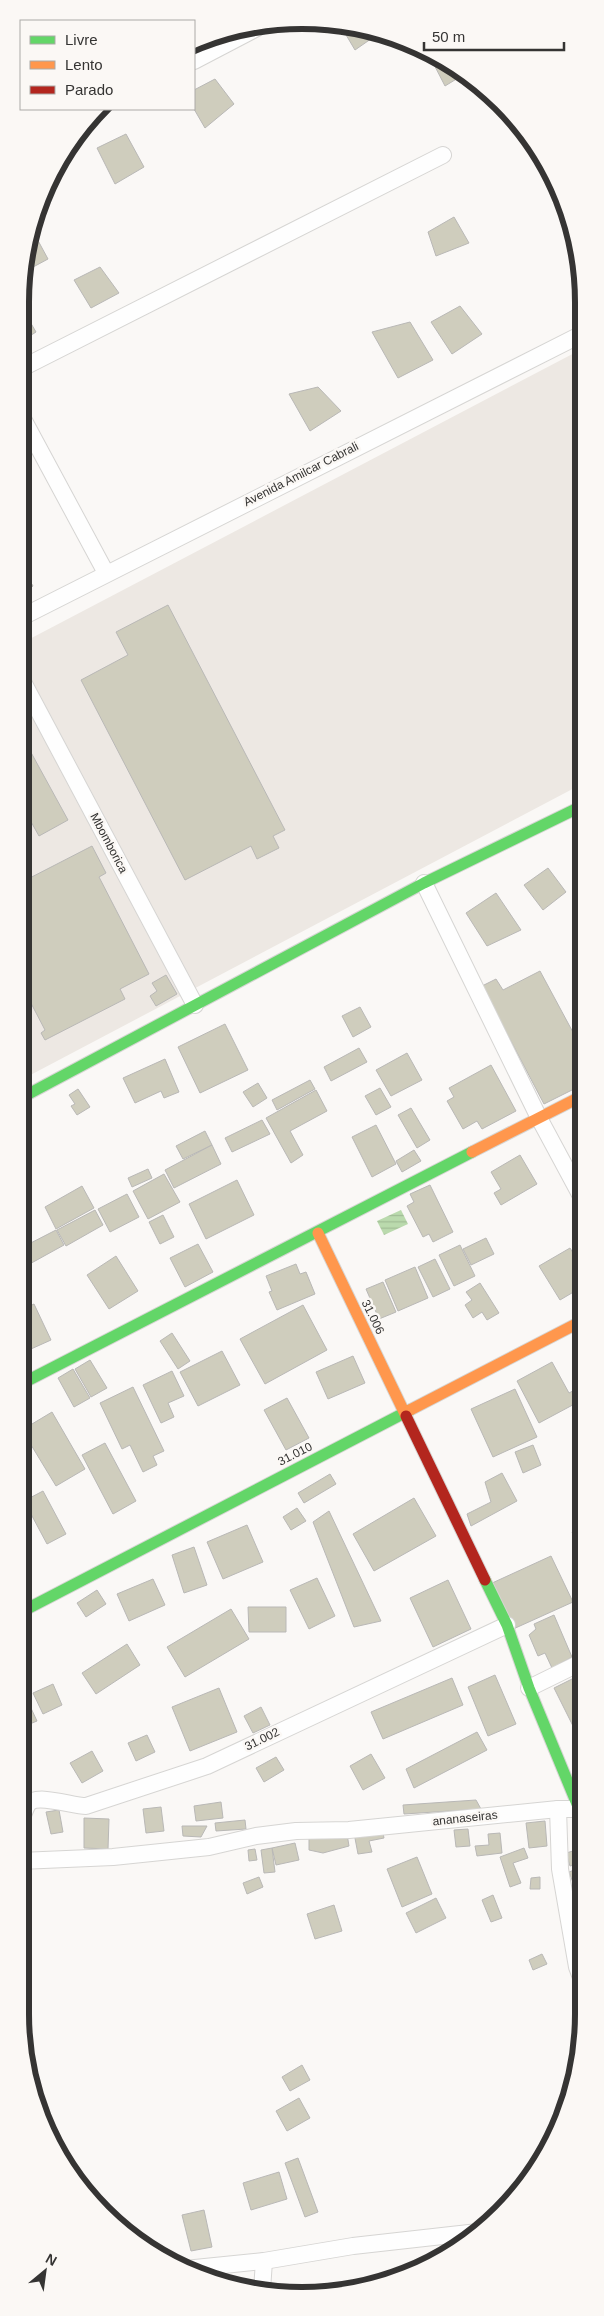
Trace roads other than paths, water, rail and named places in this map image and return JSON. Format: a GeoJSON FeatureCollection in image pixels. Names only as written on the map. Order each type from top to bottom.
{"type":"FeatureCollection","features":[{"type":"Feature","properties":{"kind":"street"},"geometry":{"type":"LineString","coordinates":[[195,60],[243,35]]}},
{"type":"Feature","properties":{"kind":"street"},"geometry":{"type":"LineString","coordinates":[[29,364],[443,155]]}},
{"type":"Feature","properties":{"kind":"street","name":"Avenida Amilcar Cabrali"},"geometry":{"type":"LineString","coordinates":[[29,613],[575,338]]}},
{"type":"Feature","properties":{"kind":"street"},"geometry":{"type":"LineString","coordinates":[[29,429],[106,573]]}},
{"type":"Feature","properties":{"kind":"street","name":"Mbomborica"},"geometry":{"type":"LineString","coordinates":[[29,693],[195,1005]]}},
{"type":"Feature","properties":{"kind":"street"},"geometry":{"type":"LineString","coordinates":[[29,1094],[424,883],[575,809]]}},
{"type":"Feature","properties":{"kind":"street"},"geometry":{"type":"LineString","coordinates":[[424,883],[539,1118],[575,1185]]}},
{"type":"Feature","properties":{"kind":"street"},"geometry":{"type":"LineString","coordinates":[[29,1380],[575,1100]]}},
{"type":"Feature","properties":{"kind":"street","name":"31.006"},"geometry":{"type":"LineString","coordinates":[[318,1232],[506,1625],[529,1688],[575,1797]]}},
{"type":"Feature","properties":{"kind":"street","name":"31.010"},"geometry":{"type":"LineString","coordinates":[[29,1608],[575,1325]]}},
{"type":"Feature","properties":{"kind":"street","name":"31.002"},"geometry":{"type":"LineString","coordinates":[[29,1803],[40,1798],[73,1806],[86,1806],[207,1766],[506,1625]]}},
{"type":"Feature","properties":{"kind":"street"},"geometry":{"type":"LineString","coordinates":[[529,1688],[575,1665]]}},
{"type":"Feature","properties":{"kind":"street"},"geometry":{"type":"LineString","coordinates":[[558,1809],[560,1868],[575,1958]]}},
{"type":"Feature","properties":{"kind":"street","name":"ananaseiras"},"geometry":{"type":"LineString","coordinates":[[29,1862],[113,1858],[208,1847],[256,1836],[296,1831],[349,1830],[558,1809],[575,1809]]}},
{"type":"Feature","properties":{"kind":"street"},"geometry":{"type":"LineString","coordinates":[[200,2267],[264,2261],[353,2246],[464,2234]]}},
{"type":"Feature","properties":{"kind":"street"},"geometry":{"type":"LineString","coordinates":[[262,2284],[264,2261]]}}]}
